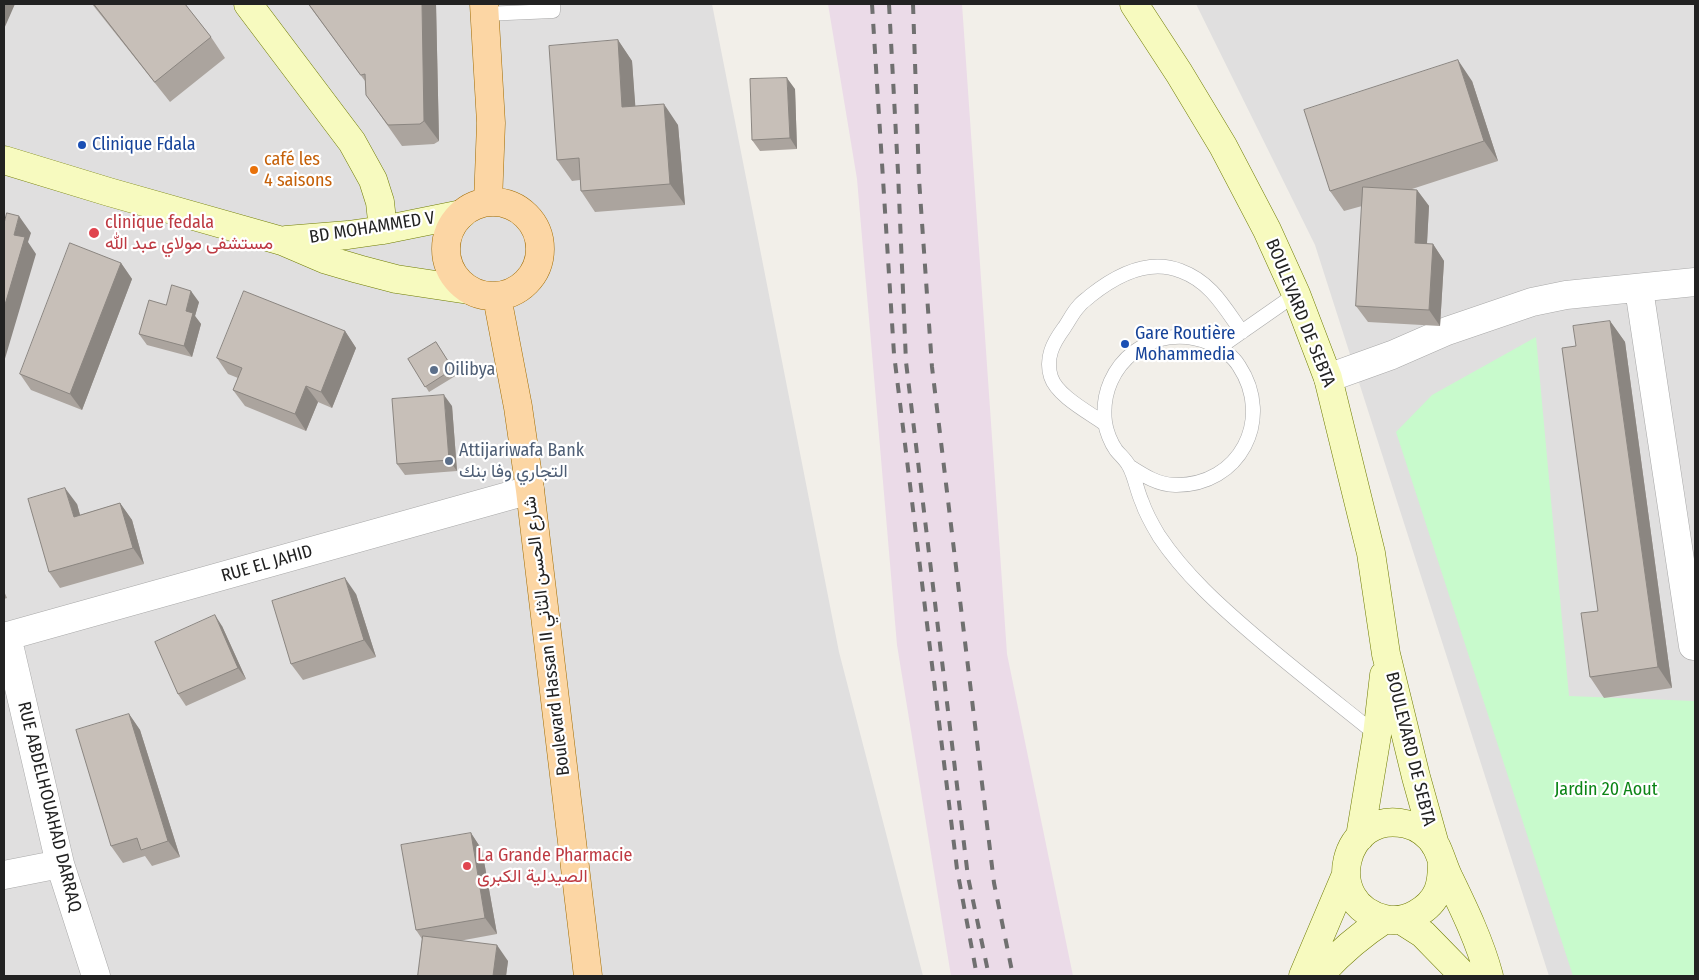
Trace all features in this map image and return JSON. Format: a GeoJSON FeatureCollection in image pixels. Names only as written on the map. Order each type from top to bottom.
{"type":"FeatureCollection","features":[{"type":"Feature","properties":{"kind":"main road"},"geometry":{"type":"LineString","coordinates":[[484,9],[492,123],[488,202]]}},
{"type":"Feature","properties":{"kind":"main road"},"geometry":{"type":"LineString","coordinates":[[488,202],[504,203],[519,210],[531,221],[538,236],[540,253],[536,269],[526,283],[513,292],[497,297],[483,296],[469,290],[458,282],[449,269],[446,254],[446,239],[452,225],[462,214],[474,206],[488,202]]}},
{"type":"Feature","properties":{"kind":"main road","name":"Boulevard Hassan II شارع الحسن الثاني"},"geometry":{"type":"LineString","coordinates":[[497,297],[518,408],[530,490],[588,976]]}},
{"type":"Feature","properties":{"kind":"street"},"geometry":{"type":"LineString","coordinates":[[248,4],[352,142],[373,180],[380,202],[383,230]]}},
{"type":"Feature","properties":{"kind":"street","name":"BOULEVARD DE SEBTA"},"geometry":{"type":"LineString","coordinates":[[1138,4],[1224,146],[1267,230],[1296,294],[1328,378],[1371,554],[1386,654],[1416,777],[1438,853]]}},
{"type":"Feature","properties":{"kind":"street","name":"BD MOHAMMED V"},"geometry":{"type":"LineString","coordinates":[[4,160],[109,192],[282,240],[324,259],[358,269],[396,279],[469,290]]}},
{"type":"Feature","properties":{"kind":"street","name":"BD MOHAMMED V"},"geometry":{"type":"LineString","coordinates":[[282,240],[348,235],[383,230],[462,214]]}},
{"type":"Feature","properties":{"kind":"street"},"geometry":{"type":"LineString","coordinates":[[1328,378],[1392,355],[1447,331],[1532,302],[1566,295],[1695,282]]}},
{"type":"Feature","properties":{"kind":"street"},"geometry":{"type":"LineString","coordinates":[[1639,289],[1693,646]]}},
{"type":"Feature","properties":{"kind":"street","name":"RUE EL JAHID"},"geometry":{"type":"LineString","coordinates":[[5,636],[530,490]]}},
{"type":"Feature","properties":{"kind":"street","name":"RUE ABDELHOUAHAD DARRAQ"},"geometry":{"type":"LineString","coordinates":[[5,636],[60,864],[96,976]]}},
{"type":"Feature","properties":{"kind":"street","name":"BOULEVARD DE SEBTA"},"geometry":{"type":"LineString","coordinates":[[1360,837],[1377,735],[1386,654]]}},
{"type":"Feature","properties":{"kind":"street"},"geometry":{"type":"LineString","coordinates":[[1464,976],[1423,934],[1393,919],[1370,914],[1358,905],[1350,892],[1346,877],[1346,862],[1351,849],[1360,837],[1378,825],[1399,823],[1420,830],[1428,836],[1438,853],[1467,916],[1489,976]]}},
{"type":"Feature","properties":{"kind":"street"},"geometry":{"type":"LineString","coordinates":[[1319,976],[1357,938],[1393,919],[1416,915],[1429,905],[1438,892],[1442,877],[1438,853]]}},
{"type":"Feature","properties":{"kind":"street"},"geometry":{"type":"LineString","coordinates":[[4,875],[60,864]]}},
{"type":"Feature","properties":{"kind":"street"},"geometry":{"type":"LineString","coordinates":[[1304,976],[1346,877]]}},
{"type":"Feature","properties":{"kind":"lane"},"geometry":{"type":"LineString","coordinates":[[484,9],[553,11],[552,4]]}},
{"type":"Feature","properties":{"kind":"lane"},"geometry":{"type":"LineString","coordinates":[[1105,424],[1061,392],[1051,379],[1048,361],[1053,344],[1079,305],[1106,283],[1134,270],[1161,266],[1180,270],[1196,278],[1211,289],[1242,332]]}},
{"type":"Feature","properties":{"kind":"lane"},"geometry":{"type":"LineString","coordinates":[[1220,347],[1296,294]]}},
{"type":"Feature","properties":{"kind":"lane"},"geometry":{"type":"LineString","coordinates":[[1173,336],[1197,338],[1220,347],[1238,364],[1250,385],[1254,409],[1251,434],[1239,456],[1221,473],[1199,483],[1174,486],[1150,480],[1129,466],[1114,447],[1105,424],[1105,399],[1113,375],[1129,356],[1149,342],[1173,336]]}},
{"type":"Feature","properties":{"kind":"lane"},"geometry":{"type":"LineString","coordinates":[[1129,466],[1142,505],[1159,535],[1180,565],[1218,605],[1377,735]]}},
{"type":"Feature","properties":{"kind":"shaded area"},"geometry":{"type":"Polygon","coordinates":[[[4,4],[712,4],[839,652],[923,976],[4,976],[4,4]]]}},
{"type":"Feature","properties":{"kind":"shaded area"},"geometry":{"type":"Polygon","coordinates":[[[828,4],[962,4],[1007,654],[1073,976],[951,976],[897,645],[857,179],[828,4]]]}},
{"type":"Feature","properties":{"kind":"shaded area"},"geometry":{"type":"Polygon","coordinates":[[[1196,4],[1695,4],[1695,976],[1549,976],[1315,245],[1196,4]]]}},
{"type":"Feature","properties":{"kind":"green space","name":"Jardin 20 Aout"},"geometry":{"type":"Polygon","coordinates":[[[1536,337],[1569,696],[1695,701],[1695,976],[1573,976],[1396,432],[1432,395],[1536,337]]]}},
{"type":"Feature","properties":{"kind":"building"},"geometry":{"type":"Polygon","coordinates":[[[94,4],[185,4],[211,37],[155,82],[94,4]]]}},
{"type":"Feature","properties":{"kind":"building"},"geometry":{"type":"Polygon","coordinates":[[[309,4],[422,4],[424,121],[420,124],[388,125],[366,95],[365,74],[361,75],[309,4]]]}},
{"type":"Feature","properties":{"kind":"building"},"geometry":{"type":"Polygon","coordinates":[[[618,40],[622,107],[664,104],[670,184],[581,191],[579,158],[557,160],[549,46],[618,40]]]}},
{"type":"Feature","properties":{"kind":"building"},"geometry":{"type":"Polygon","coordinates":[[[1458,60],[1484,141],[1330,191],[1304,110],[1458,60]]]}},
{"type":"Feature","properties":{"kind":"building"},"geometry":{"type":"Polygon","coordinates":[[[787,78],[790,138],[752,140],[750,79],[787,78]]]}},
{"type":"Feature","properties":{"kind":"building"},"geometry":{"type":"Polygon","coordinates":[[[1363,187],[1417,190],[1415,243],[1433,244],[1429,310],[1356,306],[1363,187]]]}},
{"type":"Feature","properties":{"kind":"building"},"geometry":{"type":"Polygon","coordinates":[[[7,213],[19,216],[14,235],[25,237],[4,308],[4,224],[7,213]]]}},
{"type":"Feature","properties":{"kind":"building"},"geometry":{"type":"Polygon","coordinates":[[[70,243],[121,263],[70,394],[20,374],[70,243]]]}},
{"type":"Feature","properties":{"kind":"building"},"geometry":{"type":"Polygon","coordinates":[[[172,285],[191,291],[186,311],[193,313],[184,346],[139,334],[149,300],[166,305],[172,285]]]}},
{"type":"Feature","properties":{"kind":"building"},"geometry":{"type":"Polygon","coordinates":[[[244,291],[345,331],[321,392],[306,386],[295,414],[233,390],[242,368],[217,358],[244,291]]]}},
{"type":"Feature","properties":{"kind":"building"},"geometry":{"type":"Polygon","coordinates":[[[1610,321],[1658,667],[1590,677],[1581,613],[1598,611],[1562,348],[1576,346],[1573,326],[1610,321]]]}},
{"type":"Feature","properties":{"kind":"building","name":"Oilibya"},"geometry":{"type":"Polygon","coordinates":[[[436,342],[453,369],[425,387],[408,359],[436,342]]]}},
{"type":"Feature","properties":{"kind":"building"},"geometry":{"type":"Polygon","coordinates":[[[444,395],[449,460],[397,464],[392,399],[444,395]]]}},
{"type":"Feature","properties":{"kind":"building"},"geometry":{"type":"Polygon","coordinates":[[[65,488],[74,517],[120,503],[133,548],[49,572],[28,499],[65,488]]]}},
{"type":"Feature","properties":{"kind":"building"},"geometry":{"type":"Polygon","coordinates":[[[345,578],[364,640],[291,664],[272,601],[345,578]]]}},
{"type":"Feature","properties":{"kind":"building"},"geometry":{"type":"Polygon","coordinates":[[[215,615],[238,668],[178,694],[155,642],[215,615]]]}},
{"type":"Feature","properties":{"kind":"building"},"geometry":{"type":"Polygon","coordinates":[[[129,714],[168,841],[141,850],[137,838],[111,846],[76,730],[129,714]]]}},
{"type":"Feature","properties":{"kind":"building"},"geometry":{"type":"Polygon","coordinates":[[[471,833],[485,918],[416,930],[401,845],[471,833]]]}},
{"type":"Feature","properties":{"kind":"building"},"geometry":{"type":"Polygon","coordinates":[[[423,936],[497,945],[493,976],[418,976],[423,936]]]}},
{"type":"Feature","properties":{"kind":"railway"},"geometry":{"type":"LineString","coordinates":[[872,4],[894,354],[957,869],[977,976]]}},
{"type":"Feature","properties":{"kind":"railway"},"geometry":{"type":"LineString","coordinates":[[889,4],[906,362],[968,877],[989,976]]}},
{"type":"Feature","properties":{"kind":"railway"},"geometry":{"type":"LineString","coordinates":[[913,4],[919,179],[932,367],[994,883],[1013,976]]}},
{"type":"Feature","properties":{"kind":"place","name":"Clinique Fdala"},"geometry":{"type":"Point","coordinates":[82,145]}},
{"type":"Feature","properties":{"kind":"place","name":"café les 4 saisons"},"geometry":{"type":"Point","coordinates":[254,170]}},
{"type":"Feature","properties":{"kind":"place","name":"clinique fedala مستشفى مولاي عبد الله"},"geometry":{"type":"Point","coordinates":[94,233]}},
{"type":"Feature","properties":{"kind":"place","name":"Gare Routière Mohammedia"},"geometry":{"type":"Point","coordinates":[1125,344]}},
{"type":"Feature","properties":{"kind":"place","name":"Oilibya"},"geometry":{"type":"Point","coordinates":[434,370]}},
{"type":"Feature","properties":{"kind":"place","name":"Attijariwafa Bank التجاري وفا بنك"},"geometry":{"type":"Point","coordinates":[449,461]}},
{"type":"Feature","properties":{"kind":"place","name":"La Grande Pharmacie الصيدلية الكبرى"},"geometry":{"type":"Point","coordinates":[467,866]}}]}
